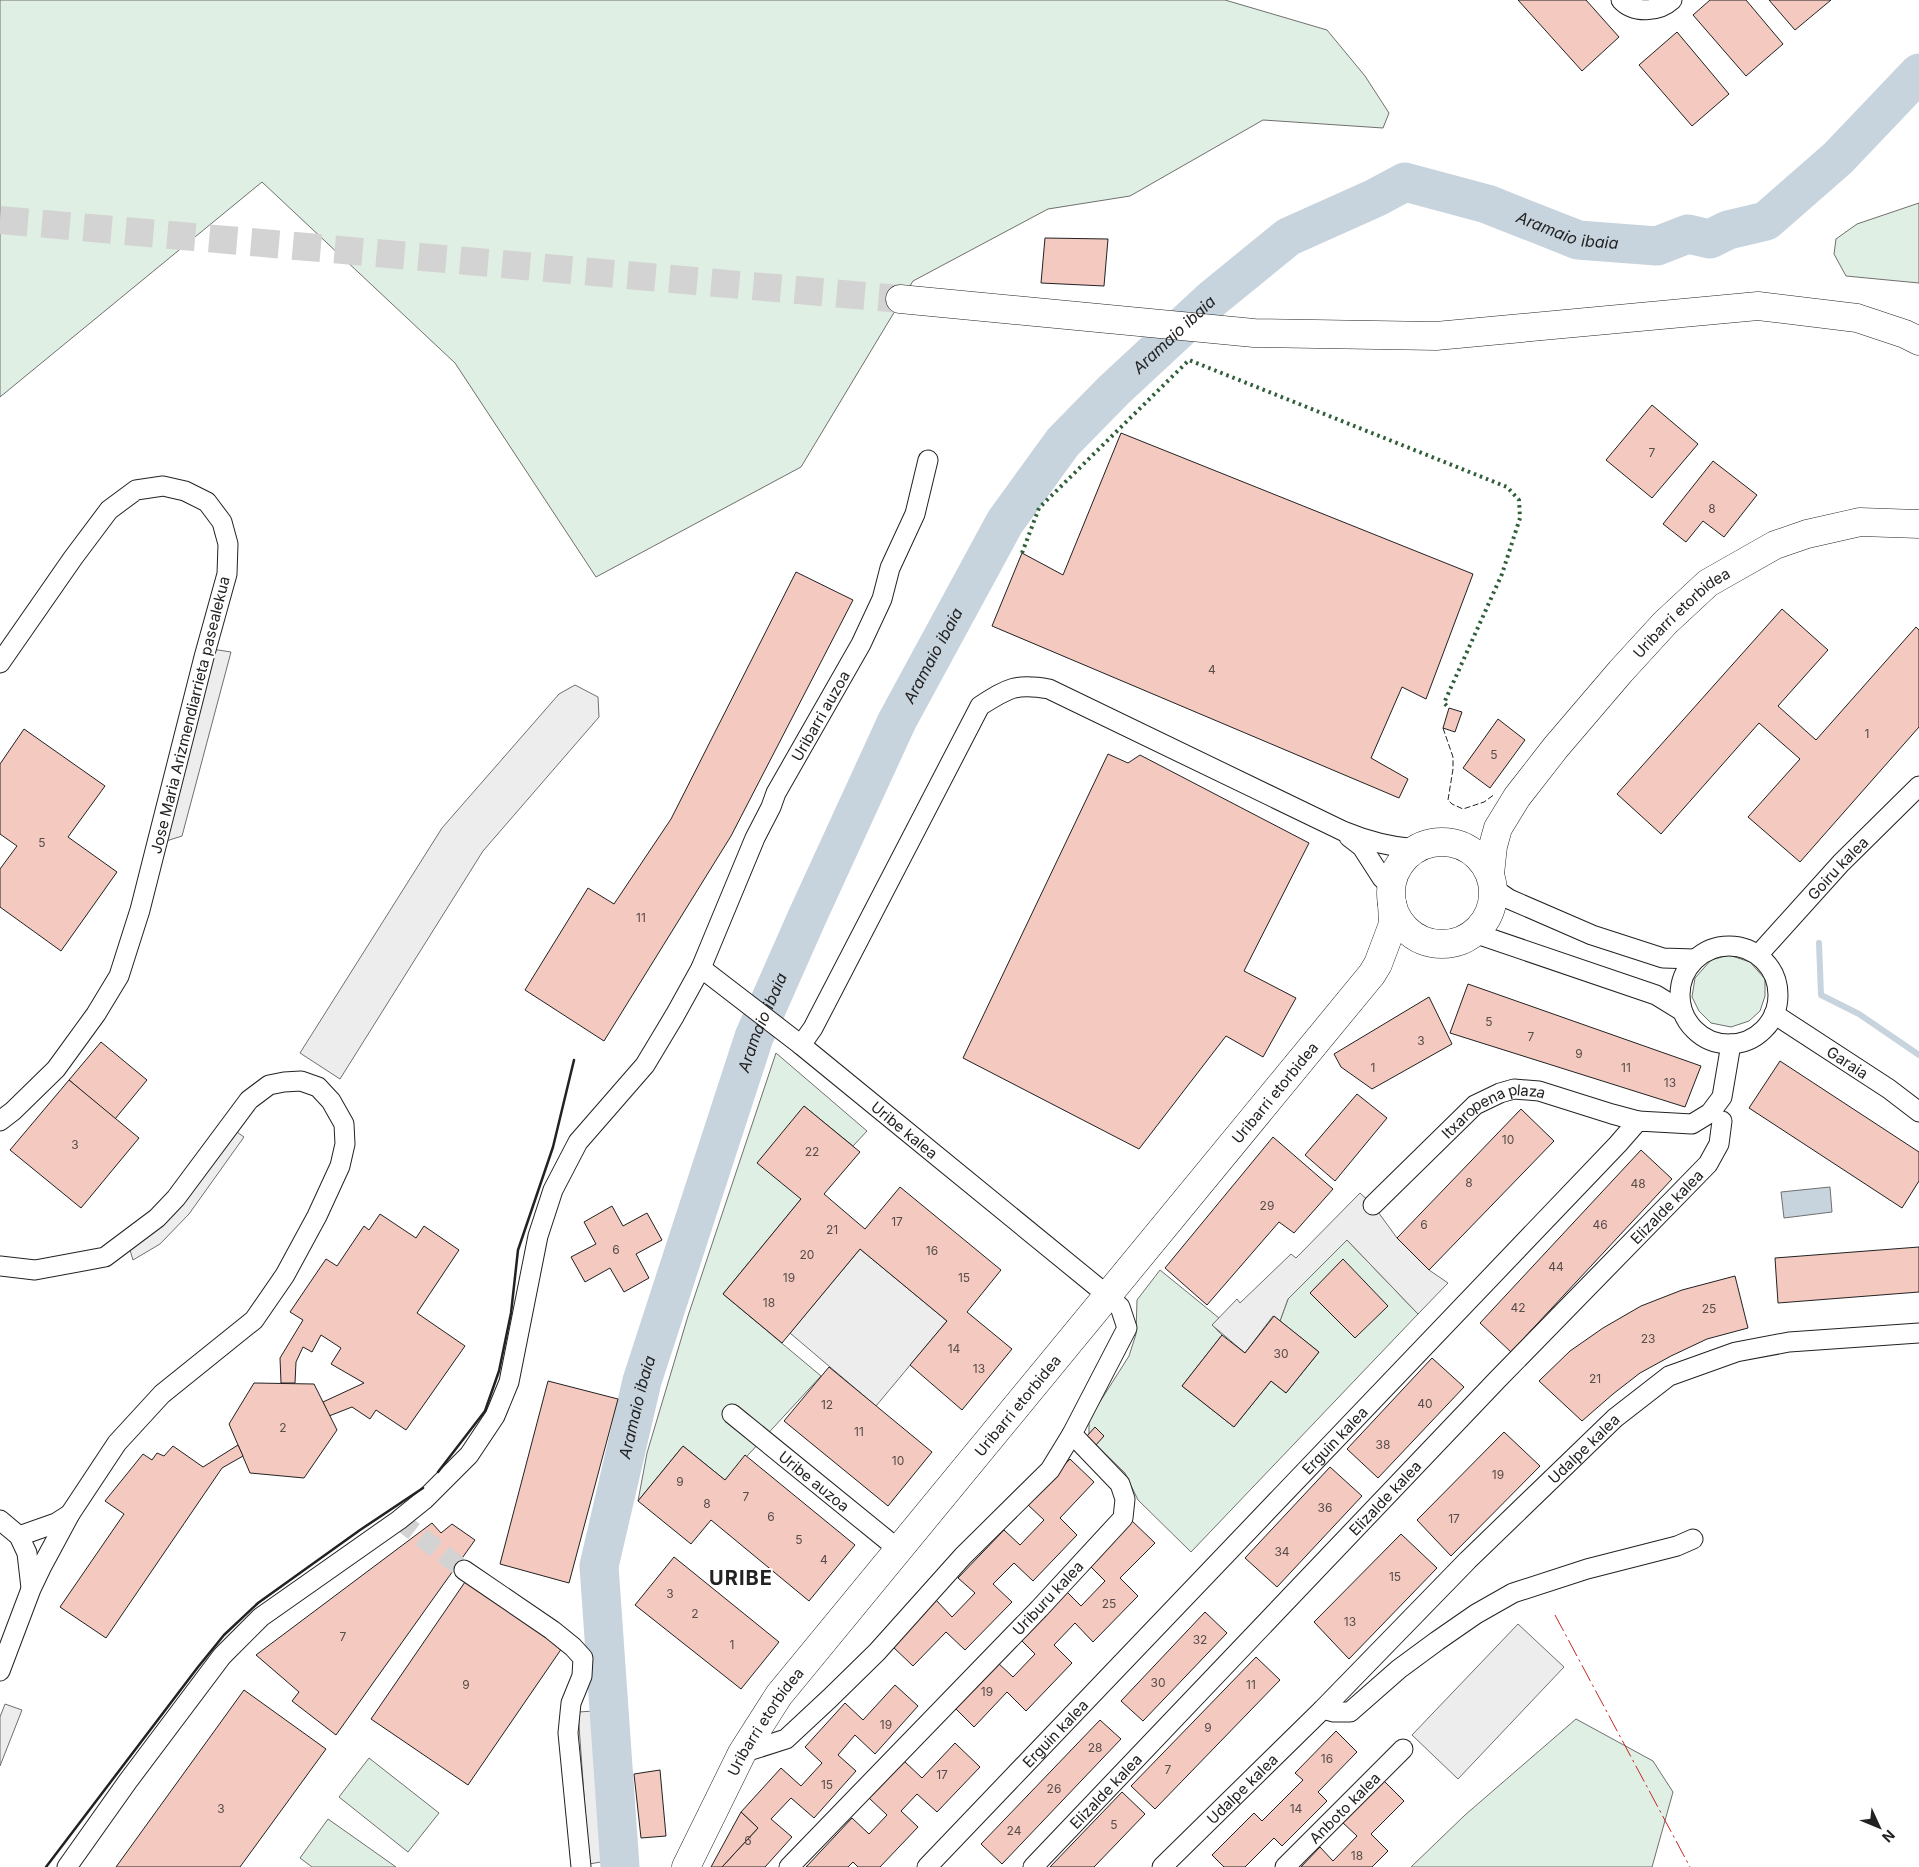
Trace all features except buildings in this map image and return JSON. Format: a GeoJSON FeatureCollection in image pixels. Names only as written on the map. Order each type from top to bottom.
{"type":"FeatureCollection","features":[{"type":"Feature","properties":{"kind":"street"},"geometry":{"type":"LineString","coordinates":[[1621,0],[1625,4],[1642,10],[1665,7],[1672,0]]}},
{"type":"Feature","properties":{"kind":"street"},"geometry":{"type":"LineString","coordinates":[[900,299],[1254,333],[1436,336],[1758,306],[1857,318],[1905,334],[1919,341]]}},
{"type":"Feature","properties":{"kind":"street","name":"Uribarri auzoa"},"geometry":{"type":"LineString","coordinates":[[67,1867],[128,1781],[222,1656],[261,1617],[399,1520],[425,1498],[469,1455],[495,1416],[509,1382],[538,1236],[553,1190],[578,1142],[645,1065],[701,968],[755,838],[776,794],[861,644],[882,599],[890,568],[915,514],[928,460]]}},
{"type":"Feature","properties":{"kind":"street","name":"Jose Maria Arizmendiarrieta pasealekua"},"geometry":{"type":"LineString","coordinates":[[0,663],[109,510],[136,490],[163,486],[185,491],[207,502],[222,522],[228,544],[227,574],[140,910],[119,976],[96,1014],[56,1069],[13,1111],[0,1121]]}},
{"type":"Feature","properties":{"kind":"street","name":"Uribarri etorbidea"},"geometry":{"type":"LineString","coordinates":[[1508,809],[1556,747],[1621,671],[1665,623],[1708,583],[1775,545],[1807,534],[1860,522],[1919,524]]}},
{"type":"Feature","properties":{"kind":"street"},"geometry":{"type":"LineString","coordinates":[[801,1044],[813,1028],[980,706],[1006,690],[1029,686],[1049,689],[1342,831],[1365,841],[1416,849]]}},
{"type":"Feature","properties":{"kind":"street","name":"Goiru kalea"},"geometry":{"type":"LineString","coordinates":[[1758,955],[1841,863],[1919,786]]}},
{"type":"Feature","properties":{"kind":"street"},"geometry":{"type":"LineString","coordinates":[[1453,843],[1478,830],[1508,809]]}},
{"type":"Feature","properties":{"kind":"street"},"geometry":{"type":"LineString","coordinates":[[1378,964],[1402,954],[1463,940],[1474,933],[1485,921],[1492,905],[1491,881],[1498,828],[1508,809]]}},
{"type":"Feature","properties":{"kind":"street"},"geometry":{"type":"LineString","coordinates":[[1342,831],[1362,847],[1382,878],[1391,895],[1398,919],[1408,932],[1422,940],[1439,944]]}},
{"type":"Feature","properties":{"kind":"street"},"geometry":{"type":"LineString","coordinates":[[1378,964],[1393,924],[1391,895],[1395,872],[1403,859],[1416,849],[1427,844],[1440,842],[1453,843],[1475,854],[1481,860],[1491,881],[1509,900],[1592,935],[1663,958],[1694,959]]}},
{"type":"Feature","properties":{"kind":"street"},"geometry":{"type":"LineString","coordinates":[[1474,933],[1656,995],[1682,1012]]}},
{"type":"Feature","properties":{"kind":"street"},"geometry":{"type":"LineString","coordinates":[[1732,945],[1746,948],[1758,955],[1770,966],[1776,982],[1778,998],[1774,1014],[1767,1026],[1757,1036],[1744,1042],[1731,1044],[1712,1041],[1696,1032],[1682,1012],[1679,998],[1680,983],[1694,959],[1705,951],[1718,946],[1732,945]]}},
{"type":"Feature","properties":{"kind":"street","name":"Uribarri etorbidea"},"geometry":{"type":"LineString","coordinates":[[686,1867],[742,1753],[759,1725],[785,1689],[1378,964]]}},
{"type":"Feature","properties":{"kind":"street","name":"Uribe kalea"},"geometry":{"type":"LineString","coordinates":[[701,968],[801,1044],[1107,1295]]}},
{"type":"Feature","properties":{"kind":"street","name":"Garaia"},"geometry":{"type":"LineString","coordinates":[[1774,1014],[1889,1089],[1919,1112]]}},
{"type":"Feature","properties":{"kind":"street"},"geometry":{"type":"LineString","coordinates":[[1638,1121],[1692,1124],[1710,1113],[1722,1097],[1731,1044]]}},
{"type":"Feature","properties":{"kind":"street"},"geometry":{"type":"LineString","coordinates":[[0,1266],[35,1270],[105,1258],[157,1218],[176,1198],[249,1100],[270,1085],[301,1081],[318,1087],[331,1101],[344,1124],[345,1144],[340,1166],[285,1275],[254,1320],[162,1394],[117,1443],[70,1514],[31,1589],[0,1671]]}},
{"type":"Feature","properties":{"kind":"street","name":"Itxaropena plaza"},"geometry":{"type":"LineString","coordinates":[[1373,1205],[1475,1105],[1500,1092],[1514,1089],[1539,1091],[1638,1121]]}},
{"type":"Feature","properties":{"kind":"street","name":"Erguin kalea"},"geometry":{"type":"LineString","coordinates":[[926,1867],[1209,1573],[1638,1121]]}},
{"type":"Feature","properties":{"kind":"street","name":"Elizalde kalea"},"geometry":{"type":"LineString","coordinates":[[1033,1867],[1498,1380],[1708,1164],[1719,1144],[1722,1121]]}},
{"type":"Feature","properties":{"kind":"street"},"geometry":{"type":"LineString","coordinates":[[742,1753],[786,1739],[877,1652],[963,1556],[1050,1470],[1072,1434],[1126,1328],[1120,1307],[1107,1295]]}},
{"type":"Feature","properties":{"kind":"street","name":"Udalpe kalea"},"geometry":{"type":"LineString","coordinates":[[1162,1867],[1323,1709],[1461,1567],[1615,1418],[1669,1376],[1736,1352],[1789,1342],[1919,1333]]}},
{"type":"Feature","properties":{"kind":"street","name":"Uribe auzoa"},"geometry":{"type":"LineString","coordinates":[[732,1414],[898,1550]]}},
{"type":"Feature","properties":{"kind":"street","name":"Uriburu kalea"},"geometry":{"type":"LineString","coordinates":[[789,1867],[1039,1609],[1123,1518],[1125,1499],[1120,1484],[1072,1434]]}},
{"type":"Feature","properties":{"kind":"street"},"geometry":{"type":"LineString","coordinates":[[19,1536],[56,1523],[70,1514]]}},
{"type":"Feature","properties":{"kind":"street"},"geometry":{"type":"LineString","coordinates":[[0,1520],[19,1536],[27,1553],[31,1589]]}},
{"type":"Feature","properties":{"kind":"street"},"geometry":{"type":"LineString","coordinates":[[1323,1709],[1334,1712],[1350,1712],[1399,1669],[1437,1641],[1476,1614],[1513,1593],[1587,1569],[1677,1546],[1693,1538]]}},
{"type":"Feature","properties":{"kind":"street"},"geometry":{"type":"LineString","coordinates":[[464,1570],[552,1630],[573,1647],[582,1658],[582,1676],[571,1703],[568,1733],[581,1867]]}},
{"type":"Feature","properties":{"kind":"street","name":"Anboto kalea"},"geometry":{"type":"LineString","coordinates":[[1285,1867],[1403,1749]]}},
{"type":"Feature","properties":{"kind":"green space"},"geometry":{"type":"Polygon","coordinates":[[[0,0],[1225,0],[1327,30],[1365,76],[1389,113],[1383,128],[1263,120],[1130,196],[1048,209],[913,281],[801,467],[596,577],[455,363],[262,182],[0,397],[0,0]]]}},
{"type":"Feature","properties":{"kind":"green space"},"geometry":{"type":"Polygon","coordinates":[[[1919,203],[1919,283],[1846,276],[1834,254],[1836,239],[1857,224],[1919,203]]]}},
{"type":"Feature","properties":{"kind":"green space"},"geometry":{"type":"Polygon","coordinates":[[[1729,955],[1750,962],[1765,979],[1765,996],[1760,1011],[1749,1021],[1731,1027],[1711,1023],[1699,1011],[1692,997],[1695,978],[1711,960],[1729,955]]]}},
{"type":"Feature","properties":{"kind":"green space"},"geometry":{"type":"Polygon","coordinates":[[[776,1053],[867,1131],[853,1146],[804,1106],[801,1199],[723,1294],[821,1376],[725,1480],[683,1446],[638,1501],[647,1453],[688,1316],[776,1053]]]}},
{"type":"Feature","properties":{"kind":"green space"},"geometry":{"type":"Polygon","coordinates":[[[1347,1240],[1418,1314],[1191,1552],[1138,1500],[1125,1473],[1089,1438],[1089,1419],[1129,1356],[1136,1334],[1137,1300],[1160,1270],[1219,1318],[1212,1325],[1222,1335],[1182,1386],[1234,1427],[1271,1381],[1286,1393],[1319,1352],[1280,1321],[1288,1299],[1347,1240]]]}},
{"type":"Feature","properties":{"kind":"green space"},"geometry":{"type":"Polygon","coordinates":[[[1576,1719],[1653,1761],[1673,1792],[1652,1867],[1411,1867],[1465,1815],[1576,1719]]]}},
{"type":"Feature","properties":{"kind":"green space"},"geometry":{"type":"Polygon","coordinates":[[[369,1758],[439,1813],[408,1852],[339,1797],[369,1758]]]}},
{"type":"Feature","properties":{"kind":"green space"},"geometry":{"type":"Polygon","coordinates":[[[328,1819],[396,1867],[312,1867],[300,1858],[328,1819]]]}},
{"type":"Feature","properties":{"kind":"shaded area"},"geometry":{"type":"Polygon","coordinates":[[[212,649],[231,652],[182,836],[160,843],[212,649]]]}},
{"type":"Feature","properties":{"kind":"shaded area"},"geometry":{"type":"Polygon","coordinates":[[[575,685],[598,697],[599,717],[483,851],[340,1079],[300,1053],[442,828],[559,694],[575,685]]]}},
{"type":"Feature","properties":{"kind":"shaded area"},"geometry":{"type":"Polygon","coordinates":[[[234,1130],[244,1137],[189,1214],[160,1244],[133,1260],[129,1247],[234,1130]]]}},
{"type":"Feature","properties":{"kind":"shaded area"},"geometry":{"type":"Polygon","coordinates":[[[1830,1187],[1832,1212],[1784,1218],[1781,1192],[1830,1187]]]}},
{"type":"Feature","properties":{"kind":"shaded area"},"geometry":{"type":"Polygon","coordinates":[[[1360,1193],[1373,1205],[1397,1238],[1429,1270],[1448,1283],[1418,1314],[1347,1240],[1288,1299],[1280,1321],[1273,1316],[1245,1353],[1212,1325],[1237,1299],[1240,1303],[1291,1254],[1296,1258],[1360,1193]]]}},
{"type":"Feature","properties":{"kind":"shaded area"},"geometry":{"type":"Polygon","coordinates":[[[860,1249],[947,1321],[876,1406],[790,1333],[860,1249]]]}},
{"type":"Feature","properties":{"kind":"shaded area"},"geometry":{"type":"Polygon","coordinates":[[[1518,1624],[1564,1667],[1458,1779],[1412,1735],[1518,1624]]]}},
{"type":"Feature","properties":{"kind":"shaded area"},"geometry":{"type":"Polygon","coordinates":[[[5,1704],[22,1710],[0,1766],[0,1717],[5,1704]]]}},
{"type":"Feature","properties":{"kind":"shaded area"},"geometry":{"type":"Polygon","coordinates":[[[594,1711],[601,1862],[589,1864],[578,1712],[594,1711]]]}},
{"type":"Feature","properties":{"kind":"waterway","name":"Aramaio ibaia"},"geometry":{"type":"LineString","coordinates":[[620,1867],[599,1566],[642,1381],[754,1037],[897,721],[1005,522],[1063,442],[1114,390],[1212,299],[1288,237],[1375,198],[1405,182],[1487,204],[1578,240],[1657,246],[1688,234],[1710,239],[1728,230],[1766,221],[1838,158],[1919,73]]}},
{"type":"Feature","properties":{"kind":"waterway"},"geometry":{"type":"LineString","coordinates":[[1819,943],[1821,995],[1859,1014],[1919,1055]]}},
{"type":"Feature","properties":{"kind":"tunnel"},"geometry":{"type":"LineString","coordinates":[[0,220],[900,299]]}},
{"type":"Feature","properties":{"kind":"tunnel"},"geometry":{"type":"LineString","coordinates":[[399,1520],[464,1570]]}},
{"type":"Feature","properties":{"kind":"hedge"},"geometry":{"type":"LineString","coordinates":[[1022,553],[1039,508],[1189,360],[1507,487],[1519,500],[1520,518],[1502,574],[1444,703],[1449,708]]}},
{"type":"Feature","properties":{"kind":"fence"},"geometry":{"type":"LineString","coordinates":[[1443,728],[1453,757],[1448,800],[1463,809],[1484,802],[1495,794]]}},
{"type":"Feature","properties":{"kind":"wall"},"geometry":{"type":"LineString","coordinates":[[438,1472],[485,1411],[499,1371],[511,1313],[518,1250],[553,1147],[574,1060]]}},
{"type":"Feature","properties":{"kind":"wall"},"geometry":{"type":"LineString","coordinates":[[46,1867],[224,1635],[258,1603],[360,1530],[423,1488]]}},
{"type":"Feature","properties":{"kind":"power"},"geometry":{"type":"LineString","coordinates":[[1555,1615],[1690,1867]]}},
{"type":"Feature","properties":{"kind":"district","name":"URIBE"},"geometry":{"type":"Point","coordinates":[741,1578]}}]}
